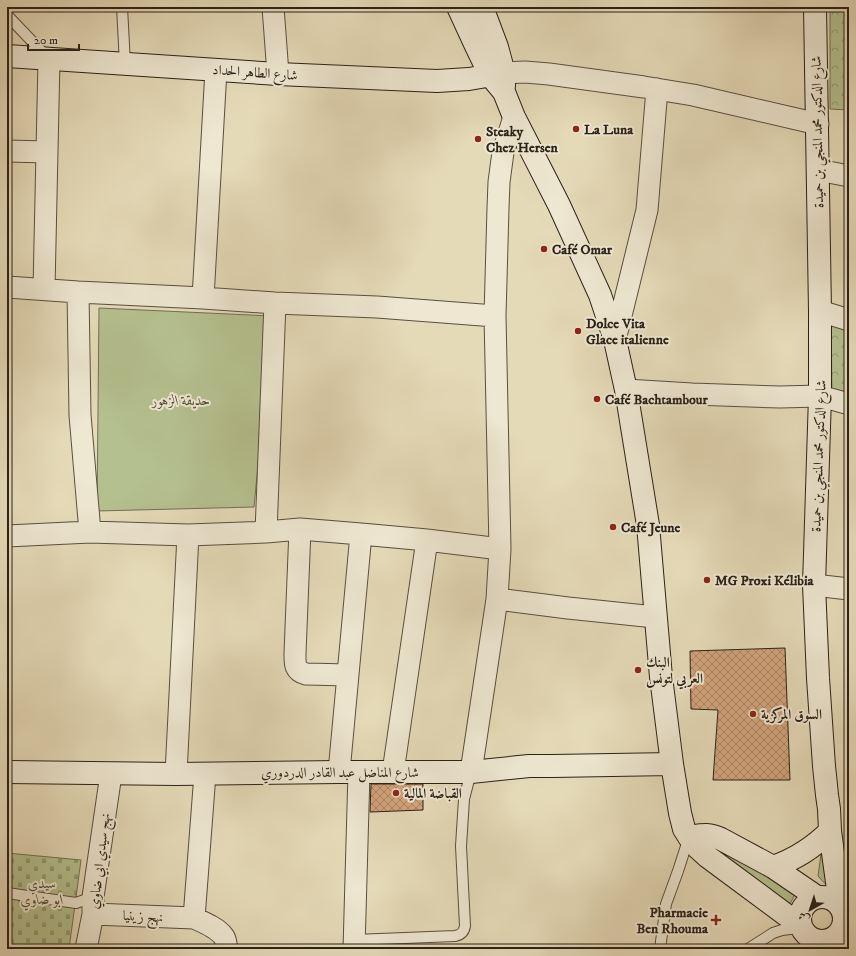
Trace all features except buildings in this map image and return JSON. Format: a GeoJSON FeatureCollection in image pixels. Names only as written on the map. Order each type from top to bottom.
{"type":"FeatureCollection","features":[{"type":"Feature","properties":{"kind":"street"},"geometry":{"type":"LineString","coordinates":[[273,7],[278,74]]}},
{"type":"Feature","properties":{"kind":"street"},"geometry":{"type":"LineString","coordinates":[[458,7],[476,46],[499,80],[514,117],[558,205],[600,295],[615,340],[626,390],[648,525],[661,677],[672,764],[680,816],[684,829],[697,847],[708,857],[812,936],[828,940],[839,934],[845,919],[832,898],[818,897],[810,900],[805,904],[801,911],[800,918],[812,936]]}},
{"type":"Feature","properties":{"kind":"street"},"geometry":{"type":"LineString","coordinates":[[482,7],[497,47],[499,80]]}},
{"type":"Feature","properties":{"kind":"street","name":"شارع الدكتور محمد المنجي بن حميدة"},"geometry":{"type":"LineString","coordinates":[[816,7],[820,396],[814,585],[818,678],[830,831],[845,919]]}},
{"type":"Feature","properties":{"kind":"street","name":"شارع الطاهر الحداد"},"geometry":{"type":"LineString","coordinates":[[7,56],[278,74],[437,81],[469,79],[499,80]]}},
{"type":"Feature","properties":{"kind":"street"},"geometry":{"type":"LineString","coordinates":[[44,289],[49,59]]}},
{"type":"Feature","properties":{"kind":"street"},"geometry":{"type":"LineString","coordinates":[[203,298],[216,70]]}},
{"type":"Feature","properties":{"kind":"street"},"geometry":{"type":"LineString","coordinates":[[499,80],[525,72],[549,74],[693,95],[818,124]]}},
{"type":"Feature","properties":{"kind":"street"},"geometry":{"type":"LineString","coordinates":[[615,340],[647,210],[657,89]]}},
{"type":"Feature","properties":{"kind":"street"},"geometry":{"type":"LineString","coordinates":[[471,772],[497,599],[500,549],[495,316],[499,182],[503,152],[514,117]]}},
{"type":"Feature","properties":{"kind":"street"},"geometry":{"type":"LineString","coordinates":[[7,150],[47,152]]}},
{"type":"Feature","properties":{"kind":"street"},"geometry":{"type":"LineString","coordinates":[[818,170],[849,176]]}},
{"type":"Feature","properties":{"kind":"street"},"geometry":{"type":"LineString","coordinates":[[7,287],[275,303],[377,307],[495,316]]}},
{"type":"Feature","properties":{"kind":"street"},"geometry":{"type":"LineString","coordinates":[[78,292],[80,415],[90,532]]}},
{"type":"Feature","properties":{"kind":"street"},"geometry":{"type":"LineString","coordinates":[[266,532],[275,303]]}},
{"type":"Feature","properties":{"kind":"street"},"geometry":{"type":"LineString","coordinates":[[820,311],[849,320]]}},
{"type":"Feature","properties":{"kind":"street"},"geometry":{"type":"LineString","coordinates":[[626,390],[708,395],[780,397],[820,396],[849,404]]}},
{"type":"Feature","properties":{"kind":"street"},"geometry":{"type":"LineString","coordinates":[[7,536],[90,532],[188,535],[300,529],[427,540],[500,549]]}},
{"type":"Feature","properties":{"kind":"street"},"geometry":{"type":"LineString","coordinates":[[300,529],[295,653],[297,670],[306,674],[348,675]]}},
{"type":"Feature","properties":{"kind":"street"},"geometry":{"type":"LineString","coordinates":[[354,944],[348,675],[361,534]]}},
{"type":"Feature","properties":{"kind":"street"},"geometry":{"type":"LineString","coordinates":[[176,774],[188,535]]}},
{"type":"Feature","properties":{"kind":"street"},"geometry":{"type":"LineString","coordinates":[[393,772],[427,540]]}},
{"type":"Feature","properties":{"kind":"street"},"geometry":{"type":"LineString","coordinates":[[814,585],[849,589]]}},
{"type":"Feature","properties":{"kind":"street"},"geometry":{"type":"LineString","coordinates":[[497,599],[655,617]]}},
{"type":"Feature","properties":{"kind":"street","name":"شارع المناضل عبد القادر الدردوري"},"geometry":{"type":"LineString","coordinates":[[7,772],[205,774],[471,772],[529,766],[672,764]]}},
{"type":"Feature","properties":{"kind":"street","name":"نهج سيدي ابي ضاوي"},"geometry":{"type":"LineString","coordinates":[[86,949],[111,774]]}},
{"type":"Feature","properties":{"kind":"street"},"geometry":{"type":"LineString","coordinates":[[205,774],[194,918],[218,931],[224,937],[227,949]]}},
{"type":"Feature","properties":{"kind":"street"},"geometry":{"type":"LineString","coordinates":[[773,867],[792,860],[810,849],[830,831]]}},
{"type":"Feature","properties":{"kind":"street"},"geometry":{"type":"LineString","coordinates":[[689,837],[706,834],[714,835],[773,867],[818,897]]}},
{"type":"Feature","properties":{"kind":"street","name":"نهج زينيا"},"geometry":{"type":"LineString","coordinates":[[93,905],[194,918]]}},
{"type":"Feature","properties":{"kind":"lane"},"geometry":{"type":"LineString","coordinates":[[122,7],[126,64]]}},
{"type":"Feature","properties":{"kind":"lane"},"geometry":{"type":"LineString","coordinates":[[7,15],[49,59]]}},
{"type":"Feature","properties":{"kind":"lane"},"geometry":{"type":"LineString","coordinates":[[354,944],[455,936],[462,934],[465,926],[461,846],[464,799],[471,772]]}},
{"type":"Feature","properties":{"kind":"lane"},"geometry":{"type":"LineString","coordinates":[[660,949],[666,904],[689,837]]}},
{"type":"Feature","properties":{"kind":"lane"},"geometry":{"type":"LineString","coordinates":[[7,893],[93,905]]}},
{"type":"Feature","properties":{"kind":"lane"},"geometry":{"type":"LineString","coordinates":[[748,949],[773,933],[792,928],[812,936]]}},
{"type":"Feature","properties":{"kind":"green space"},"geometry":{"type":"Polygon","coordinates":[[[830,7],[849,7],[849,110],[830,109],[830,7]]]}},
{"type":"Feature","properties":{"kind":"green space","name":"حديقة الزهور"},"geometry":{"type":"Polygon","coordinates":[[[99,308],[272,316],[254,507],[97,511],[99,308]]]}},
{"type":"Feature","properties":{"kind":"green space"},"geometry":{"type":"Polygon","coordinates":[[[831,315],[849,321],[849,402],[832,398],[831,315]]]}},
{"type":"Feature","properties":{"kind":"green space"},"geometry":{"type":"Polygon","coordinates":[[[706,844],[797,890],[787,910],[706,844]]]}},
{"type":"Feature","properties":{"kind":"green space"},"geometry":{"type":"Polygon","coordinates":[[[822,847],[830,889],[818,876],[822,847]]]}},
{"type":"Feature","properties":{"kind":"green space","name":"سيدي ابو ضاوي"},"geometry":{"type":"Polygon","coordinates":[[[7,853],[81,860],[69,949],[7,949],[7,853]]]}},
{"type":"Feature","properties":{"kind":"green space"},"geometry":{"type":"Polygon","coordinates":[[[849,936],[849,949],[840,949],[839,948],[849,936]]]}},
{"type":"Feature","properties":{"kind":"place","name":"La Luna"},"geometry":{"type":"Point","coordinates":[576,129]}},
{"type":"Feature","properties":{"kind":"place","name":"Steaky Chez Hersen"},"geometry":{"type":"Point","coordinates":[478,139]}},
{"type":"Feature","properties":{"kind":"place","name":"Café Omar"},"geometry":{"type":"Point","coordinates":[544,249]}},
{"type":"Feature","properties":{"kind":"place","name":"Dolce Vita Glace italienne"},"geometry":{"type":"Point","coordinates":[578,331]}},
{"type":"Feature","properties":{"kind":"place","name":"Café Bachtambour"},"geometry":{"type":"Point","coordinates":[597,399]}},
{"type":"Feature","properties":{"kind":"place","name":"Café Jeune"},"geometry":{"type":"Point","coordinates":[613,527]}},
{"type":"Feature","properties":{"kind":"place","name":"MG Proxi Kélibia"},"geometry":{"type":"Point","coordinates":[707,580]}},
{"type":"Feature","properties":{"kind":"place","name":"البنك العربي لتونس"},"geometry":{"type":"Point","coordinates":[638,670]}},
{"type":"Feature","properties":{"kind":"place","name":"السوق المركزية"},"geometry":{"type":"Point","coordinates":[753,714]}},
{"type":"Feature","properties":{"kind":"place","name":"القباضة المالية"},"geometry":{"type":"Point","coordinates":[396,793]}},
{"type":"Feature","properties":{"kind":"place","name":"Pharmacie Ben Rhouma"},"geometry":{"type":"Point","coordinates":[716,920]}}]}
